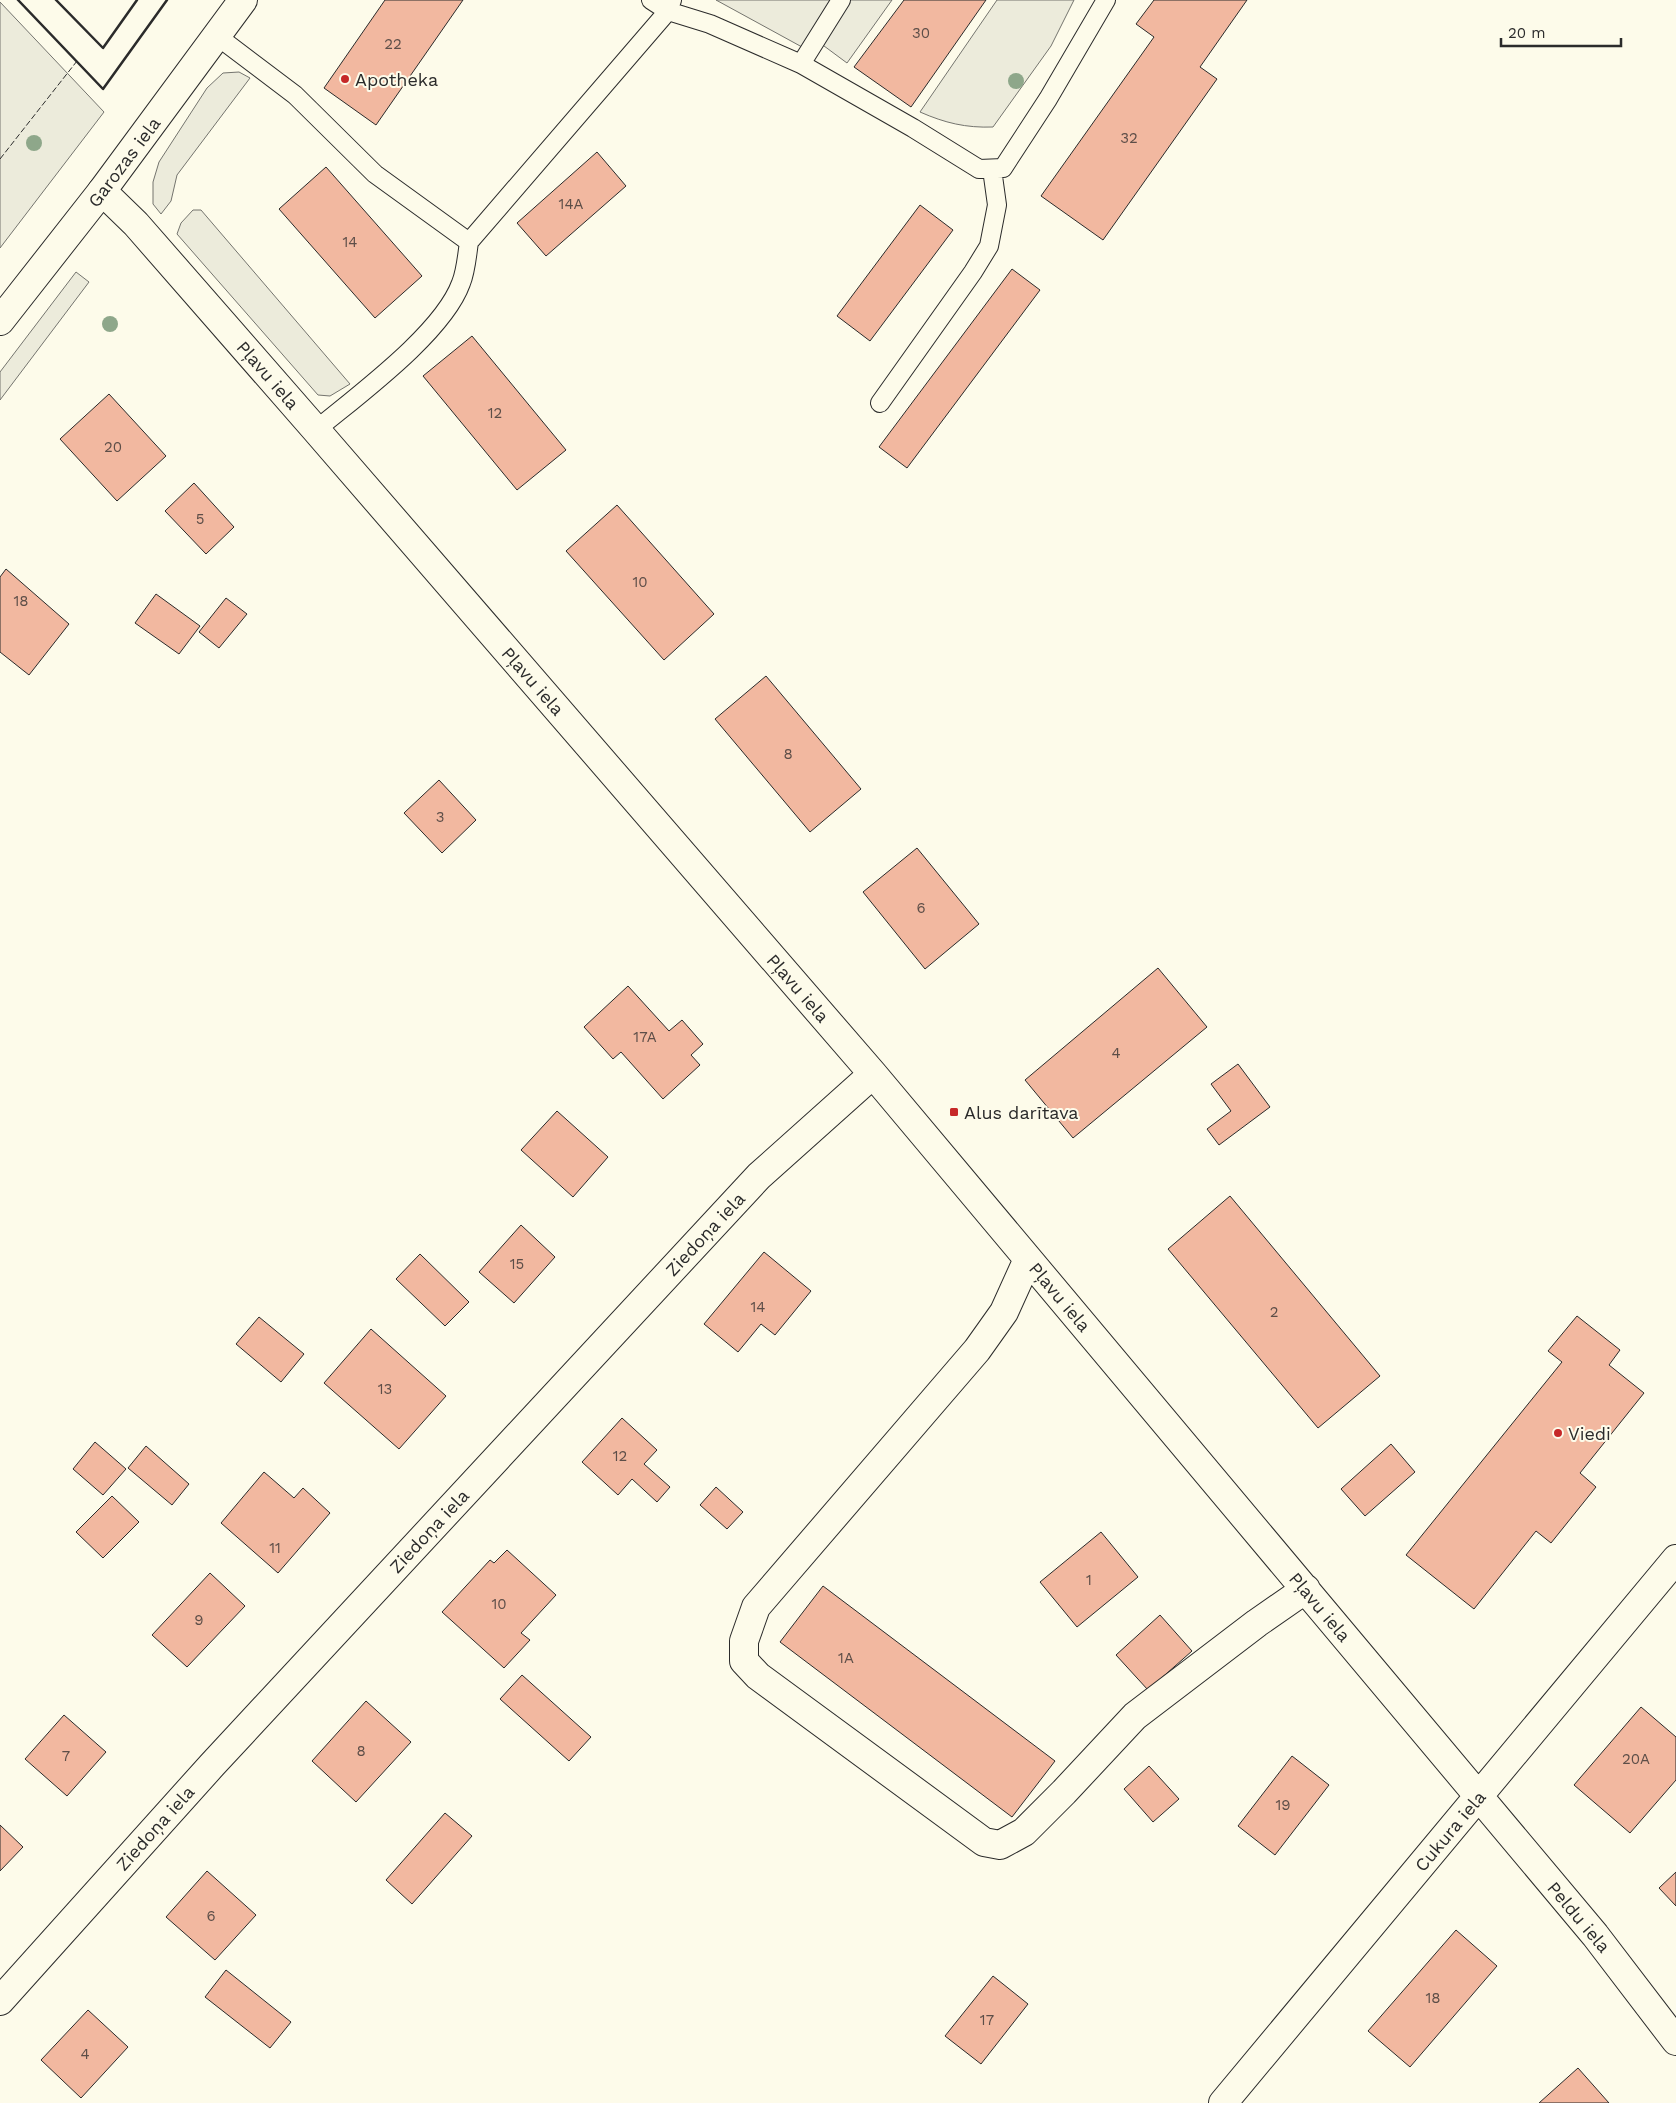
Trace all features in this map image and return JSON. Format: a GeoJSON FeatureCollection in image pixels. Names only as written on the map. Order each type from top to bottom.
{"type":"FeatureCollection","features":[{"type":"Feature","properties":{"kind":"street","name":"Garozas iela"},"geometry":{"type":"LineString","coordinates":[[0,321],[102,192],[243,0]]}},
{"type":"Feature","properties":{"kind":"street","name":"Pļavu iela"},"geometry":{"type":"LineString","coordinates":[[102,192],[136,224],[873,1074],[1479,1796]]}},
{"type":"Feature","properties":{"kind":"street","name":"Ziedoņa iela"},"geometry":{"type":"LineString","coordinates":[[0,2001],[212,1765],[759,1176],[873,1074]]}},
{"type":"Feature","properties":{"kind":"street"},"geometry":{"type":"LineString","coordinates":[[1028,1259],[1004,1312],[977,1350],[756,1607],[744,1641],[744,1661],[758,1676],[984,1842],[1000,1846],[1024,1832],[1136,1716],[1306,1589]]}},
{"type":"Feature","properties":{"kind":"street","name":"Cukura iela"},"geometry":{"type":"LineString","coordinates":[[1223,2103],[1676,1559]]}},
{"type":"Feature","properties":{"kind":"street","name":"Peldu iela"},"geometry":{"type":"LineString","coordinates":[[1479,1796],[1596,1935],[1676,2041]]}},
{"type":"Feature","properties":{"kind":"lane"},"geometry":{"type":"LineString","coordinates":[[651,0],[670,5],[801,64],[914,128],[979,169],[1003,168],[1048,99],[1106,0]]}},
{"type":"Feature","properties":{"kind":"lane"},"geometry":{"type":"LineString","coordinates":[[801,64],[841,0]]}},
{"type":"Feature","properties":{"kind":"lane"},"geometry":{"type":"LineString","coordinates":[[316,430],[415,345],[447,311],[462,283],[469,242],[670,5]]}},
{"type":"Feature","properties":{"kind":"lane"},"geometry":{"type":"LineString","coordinates":[[217,36],[295,95],[375,174],[469,242]]}},
{"type":"Feature","properties":{"kind":"lane"},"geometry":{"type":"LineString","coordinates":[[880,403],[973,272],[989,246],[997,205],[992,169]]}},
{"type":"Feature","properties":{"kind":"shaded area"},"geometry":{"type":"Polygon","coordinates":[[[716,0],[832,0],[802,47],[716,0]]]}},
{"type":"Feature","properties":{"kind":"shaded area"},"geometry":{"type":"Polygon","coordinates":[[[847,0],[892,0],[847,63],[820,43],[847,0]]]}},
{"type":"Feature","properties":{"kind":"shaded area"},"geometry":{"type":"Polygon","coordinates":[[[997,0],[1074,0],[1051,46],[993,127],[974,127],[956,124],[920,112],[997,0]]]}},
{"type":"Feature","properties":{"kind":"shaded area"},"geometry":{"type":"Polygon","coordinates":[[[0,2],[104,112],[0,248],[0,2]]]}},
{"type":"Feature","properties":{"kind":"shaded area"},"geometry":{"type":"Polygon","coordinates":[[[239,72],[250,78],[177,175],[171,201],[161,214],[153,204],[153,182],[159,162],[207,88],[223,73],[239,72]]]}},
{"type":"Feature","properties":{"kind":"shaded area"},"geometry":{"type":"Polygon","coordinates":[[[193,210],[201,210],[350,384],[330,396],[318,395],[177,234],[181,223],[193,210]]]}},
{"type":"Feature","properties":{"kind":"shaded area"},"geometry":{"type":"Polygon","coordinates":[[[76,272],[89,282],[0,400],[0,372],[76,272]]]}},
{"type":"Feature","properties":{"kind":"building"},"geometry":{"type":"Polygon","coordinates":[[[385,0],[463,0],[376,125],[324,88],[385,0]]]}},
{"type":"Feature","properties":{"kind":"building"},"geometry":{"type":"Polygon","coordinates":[[[904,0],[986,0],[911,107],[854,67],[904,0]]]}},
{"type":"Feature","properties":{"kind":"building"},"geometry":{"type":"Polygon","coordinates":[[[1154,0],[1247,0],[1200,67],[1217,79],[1103,240],[1041,196],[1154,37],[1136,24],[1154,0]]]}},
{"type":"Feature","properties":{"kind":"building"},"geometry":{"type":"Polygon","coordinates":[[[597,152],[626,186],[546,256],[517,223],[597,152]]]}},
{"type":"Feature","properties":{"kind":"building"},"geometry":{"type":"Polygon","coordinates":[[[326,167],[422,276],[375,318],[279,209],[326,167]]]}},
{"type":"Feature","properties":{"kind":"building"},"geometry":{"type":"Polygon","coordinates":[[[920,205],[953,230],[870,341],[837,316],[920,205]]]}},
{"type":"Feature","properties":{"kind":"building"},"geometry":{"type":"Polygon","coordinates":[[[1012,269],[1040,290],[907,468],[879,447],[1012,269]]]}},
{"type":"Feature","properties":{"kind":"building"},"geometry":{"type":"Polygon","coordinates":[[[472,336],[566,450],[517,490],[423,376],[472,336]]]}},
{"type":"Feature","properties":{"kind":"building"},"geometry":{"type":"Polygon","coordinates":[[[109,394],[166,456],[117,501],[60,439],[109,394]]]}},
{"type":"Feature","properties":{"kind":"building"},"geometry":{"type":"Polygon","coordinates":[[[194,483],[234,527],[206,554],[165,511],[194,483]]]}},
{"type":"Feature","properties":{"kind":"building"},"geometry":{"type":"Polygon","coordinates":[[[617,505],[714,614],[664,660],[566,551],[617,505]]]}},
{"type":"Feature","properties":{"kind":"building"},"geometry":{"type":"Polygon","coordinates":[[[6,569],[69,624],[29,675],[0,652],[0,577],[6,569]]]}},
{"type":"Feature","properties":{"kind":"building"},"geometry":{"type":"Polygon","coordinates":[[[156,594],[200,626],[179,654],[135,623],[156,594]]]}},
{"type":"Feature","properties":{"kind":"building"},"geometry":{"type":"Polygon","coordinates":[[[226,598],[247,614],[219,648],[199,632],[226,598]]]}},
{"type":"Feature","properties":{"kind":"building"},"geometry":{"type":"Polygon","coordinates":[[[766,676],[861,789],[810,832],[715,719],[766,676]]]}},
{"type":"Feature","properties":{"kind":"building"},"geometry":{"type":"Polygon","coordinates":[[[439,780],[476,820],[442,853],[404,813],[439,780]]]}},
{"type":"Feature","properties":{"kind":"building"},"geometry":{"type":"Polygon","coordinates":[[[917,848],[979,924],[925,969],[863,892],[917,848]]]}},
{"type":"Feature","properties":{"kind":"building"},"geometry":{"type":"Polygon","coordinates":[[[1158,968],[1207,1027],[1073,1138],[1025,1080],[1158,968]]]}},
{"type":"Feature","properties":{"kind":"building"},"geometry":{"type":"Polygon","coordinates":[[[628,986],[669,1031],[682,1020],[703,1044],[691,1055],[700,1065],[663,1099],[621,1052],[613,1059],[584,1027],[628,986]]]}},
{"type":"Feature","properties":{"kind":"building"},"geometry":{"type":"Polygon","coordinates":[[[1238,1064],[1270,1107],[1219,1145],[1207,1129],[1231,1111],[1211,1084],[1238,1064]]]}},
{"type":"Feature","properties":{"kind":"building"},"geometry":{"type":"Polygon","coordinates":[[[557,1111],[608,1157],[573,1197],[521,1150],[557,1111]]]}},
{"type":"Feature","properties":{"kind":"building"},"geometry":{"type":"Polygon","coordinates":[[[1230,1196],[1380,1376],[1318,1428],[1168,1249],[1230,1196]]]}},
{"type":"Feature","properties":{"kind":"building"},"geometry":{"type":"Polygon","coordinates":[[[521,1225],[555,1257],[514,1303],[479,1272],[521,1225]]]}},
{"type":"Feature","properties":{"kind":"building"},"geometry":{"type":"Polygon","coordinates":[[[764,1252],[811,1291],[775,1335],[761,1324],[738,1352],[704,1324],[764,1252]]]}},
{"type":"Feature","properties":{"kind":"building"},"geometry":{"type":"Polygon","coordinates":[[[420,1254],[469,1302],[445,1326],[396,1279],[420,1254]]]}},
{"type":"Feature","properties":{"kind":"building","name":"Viedi"},"geometry":{"type":"Polygon","coordinates":[[[1577,1316],[1620,1350],[1609,1365],[1644,1393],[1580,1473],[1596,1487],[1551,1543],[1536,1531],[1474,1609],[1406,1555],[1562,1362],[1548,1351],[1577,1316]]]}},
{"type":"Feature","properties":{"kind":"building"},"geometry":{"type":"Polygon","coordinates":[[[259,1317],[304,1354],[281,1382],[236,1344],[259,1317]]]}},
{"type":"Feature","properties":{"kind":"building"},"geometry":{"type":"Polygon","coordinates":[[[371,1329],[446,1396],[399,1449],[324,1383],[371,1329]]]}},
{"type":"Feature","properties":{"kind":"building"},"geometry":{"type":"Polygon","coordinates":[[[622,1418],[657,1450],[644,1464],[670,1487],[657,1502],[632,1479],[618,1495],[582,1462],[622,1418]]]}},
{"type":"Feature","properties":{"kind":"building"},"geometry":{"type":"Polygon","coordinates":[[[95,1442],[126,1469],[103,1495],[73,1469],[95,1442]]]}},
{"type":"Feature","properties":{"kind":"building"},"geometry":{"type":"Polygon","coordinates":[[[1391,1444],[1415,1472],[1365,1516],[1341,1489],[1391,1444]]]}},
{"type":"Feature","properties":{"kind":"building"},"geometry":{"type":"Polygon","coordinates":[[[146,1446],[189,1484],[172,1505],[128,1468],[146,1446]]]}},
{"type":"Feature","properties":{"kind":"building"},"geometry":{"type":"Polygon","coordinates":[[[264,1472],[294,1498],[303,1488],[330,1513],[278,1573],[221,1523],[264,1472]]]}},
{"type":"Feature","properties":{"kind":"building"},"geometry":{"type":"Polygon","coordinates":[[[716,1487],[743,1512],[727,1529],[700,1505],[716,1487]]]}},
{"type":"Feature","properties":{"kind":"building"},"geometry":{"type":"Polygon","coordinates":[[[112,1496],[139,1522],[103,1558],[76,1532],[112,1496]]]}},
{"type":"Feature","properties":{"kind":"building"},"geometry":{"type":"Polygon","coordinates":[[[1101,1532],[1138,1577],[1077,1627],[1040,1582],[1101,1532]]]}},
{"type":"Feature","properties":{"kind":"building"},"geometry":{"type":"Polygon","coordinates":[[[507,1550],[556,1595],[521,1633],[530,1640],[504,1668],[442,1612],[490,1560],[494,1563],[507,1550]]]}},
{"type":"Feature","properties":{"kind":"building"},"geometry":{"type":"Polygon","coordinates":[[[210,1573],[245,1606],[187,1667],[152,1635],[210,1573]]]}},
{"type":"Feature","properties":{"kind":"building"},"geometry":{"type":"Polygon","coordinates":[[[823,1586],[1055,1761],[1012,1817],[780,1642],[823,1586]]]}},
{"type":"Feature","properties":{"kind":"building"},"geometry":{"type":"Polygon","coordinates":[[[1160,1615],[1192,1651],[1148,1690],[1116,1655],[1160,1615]]]}},
{"type":"Feature","properties":{"kind":"building"},"geometry":{"type":"Polygon","coordinates":[[[522,1675],[591,1737],[569,1761],[500,1699],[522,1675]]]}},
{"type":"Feature","properties":{"kind":"building"},"geometry":{"type":"Polygon","coordinates":[[[366,1701],[411,1742],[356,1802],[312,1761],[366,1701]]]}},
{"type":"Feature","properties":{"kind":"building"},"geometry":{"type":"Polygon","coordinates":[[[1641,1707],[1676,1737],[1676,1780],[1630,1833],[1574,1785],[1641,1707]]]}},
{"type":"Feature","properties":{"kind":"building"},"geometry":{"type":"Polygon","coordinates":[[[64,1715],[106,1752],[67,1796],[25,1759],[64,1715]]]}},
{"type":"Feature","properties":{"kind":"building"},"geometry":{"type":"Polygon","coordinates":[[[1292,1756],[1329,1785],[1275,1855],[1238,1826],[1292,1756]]]}},
{"type":"Feature","properties":{"kind":"building"},"geometry":{"type":"Polygon","coordinates":[[[1149,1766],[1179,1799],[1153,1822],[1124,1789],[1149,1766]]]}},
{"type":"Feature","properties":{"kind":"building"},"geometry":{"type":"Polygon","coordinates":[[[445,1813],[472,1836],[412,1904],[386,1880],[445,1813]]]}},
{"type":"Feature","properties":{"kind":"building"},"geometry":{"type":"Polygon","coordinates":[[[0,1825],[23,1847],[0,1871],[0,1825]]]}},
{"type":"Feature","properties":{"kind":"building"},"geometry":{"type":"Polygon","coordinates":[[[207,1871],[256,1915],[215,1960],[166,1917],[207,1871]]]}},
{"type":"Feature","properties":{"kind":"building"},"geometry":{"type":"Polygon","coordinates":[[[1676,1872],[1676,1906],[1659,1888],[1676,1872]]]}},
{"type":"Feature","properties":{"kind":"building"},"geometry":{"type":"Polygon","coordinates":[[[1456,1930],[1497,1966],[1410,2067],[1368,2031],[1456,1930]]]}},
{"type":"Feature","properties":{"kind":"building"},"geometry":{"type":"Polygon","coordinates":[[[226,1970],[291,2022],[270,2048],[205,1997],[226,1970]]]}},
{"type":"Feature","properties":{"kind":"building"},"geometry":{"type":"Polygon","coordinates":[[[993,1976],[1028,2004],[981,2064],[945,2036],[993,1976]]]}},
{"type":"Feature","properties":{"kind":"building"},"geometry":{"type":"Polygon","coordinates":[[[88,2010],[128,2047],[81,2098],[41,2060],[88,2010]]]}},
{"type":"Feature","properties":{"kind":"building"},"geometry":{"type":"Polygon","coordinates":[[[1578,2068],[1609,2103],[1539,2103],[1578,2068]]]}},
{"type":"Feature","properties":{"kind":"fence"},"geometry":{"type":"LineString","coordinates":[[0,159],[77,61]]}},
{"type":"Feature","properties":{"kind":"wall"},"geometry":{"type":"LineString","coordinates":[[18,0],[103,89],[167,0]]}},
{"type":"Feature","properties":{"kind":"wall"},"geometry":{"type":"LineString","coordinates":[[56,0],[103,48],[137,0]]}},
{"type":"Feature","properties":{"kind":"place","name":"Apotheka"},"geometry":{"type":"Point","coordinates":[345,79]}},
{"type":"Feature","properties":{"kind":"place","name":"Alus darītava"},"geometry":{"type":"Point","coordinates":[954,1112]}},
{"type":"Feature","properties":{"kind":"place","name":"Viedi"},"geometry":{"type":"Point","coordinates":[1558,1433]}}]}
